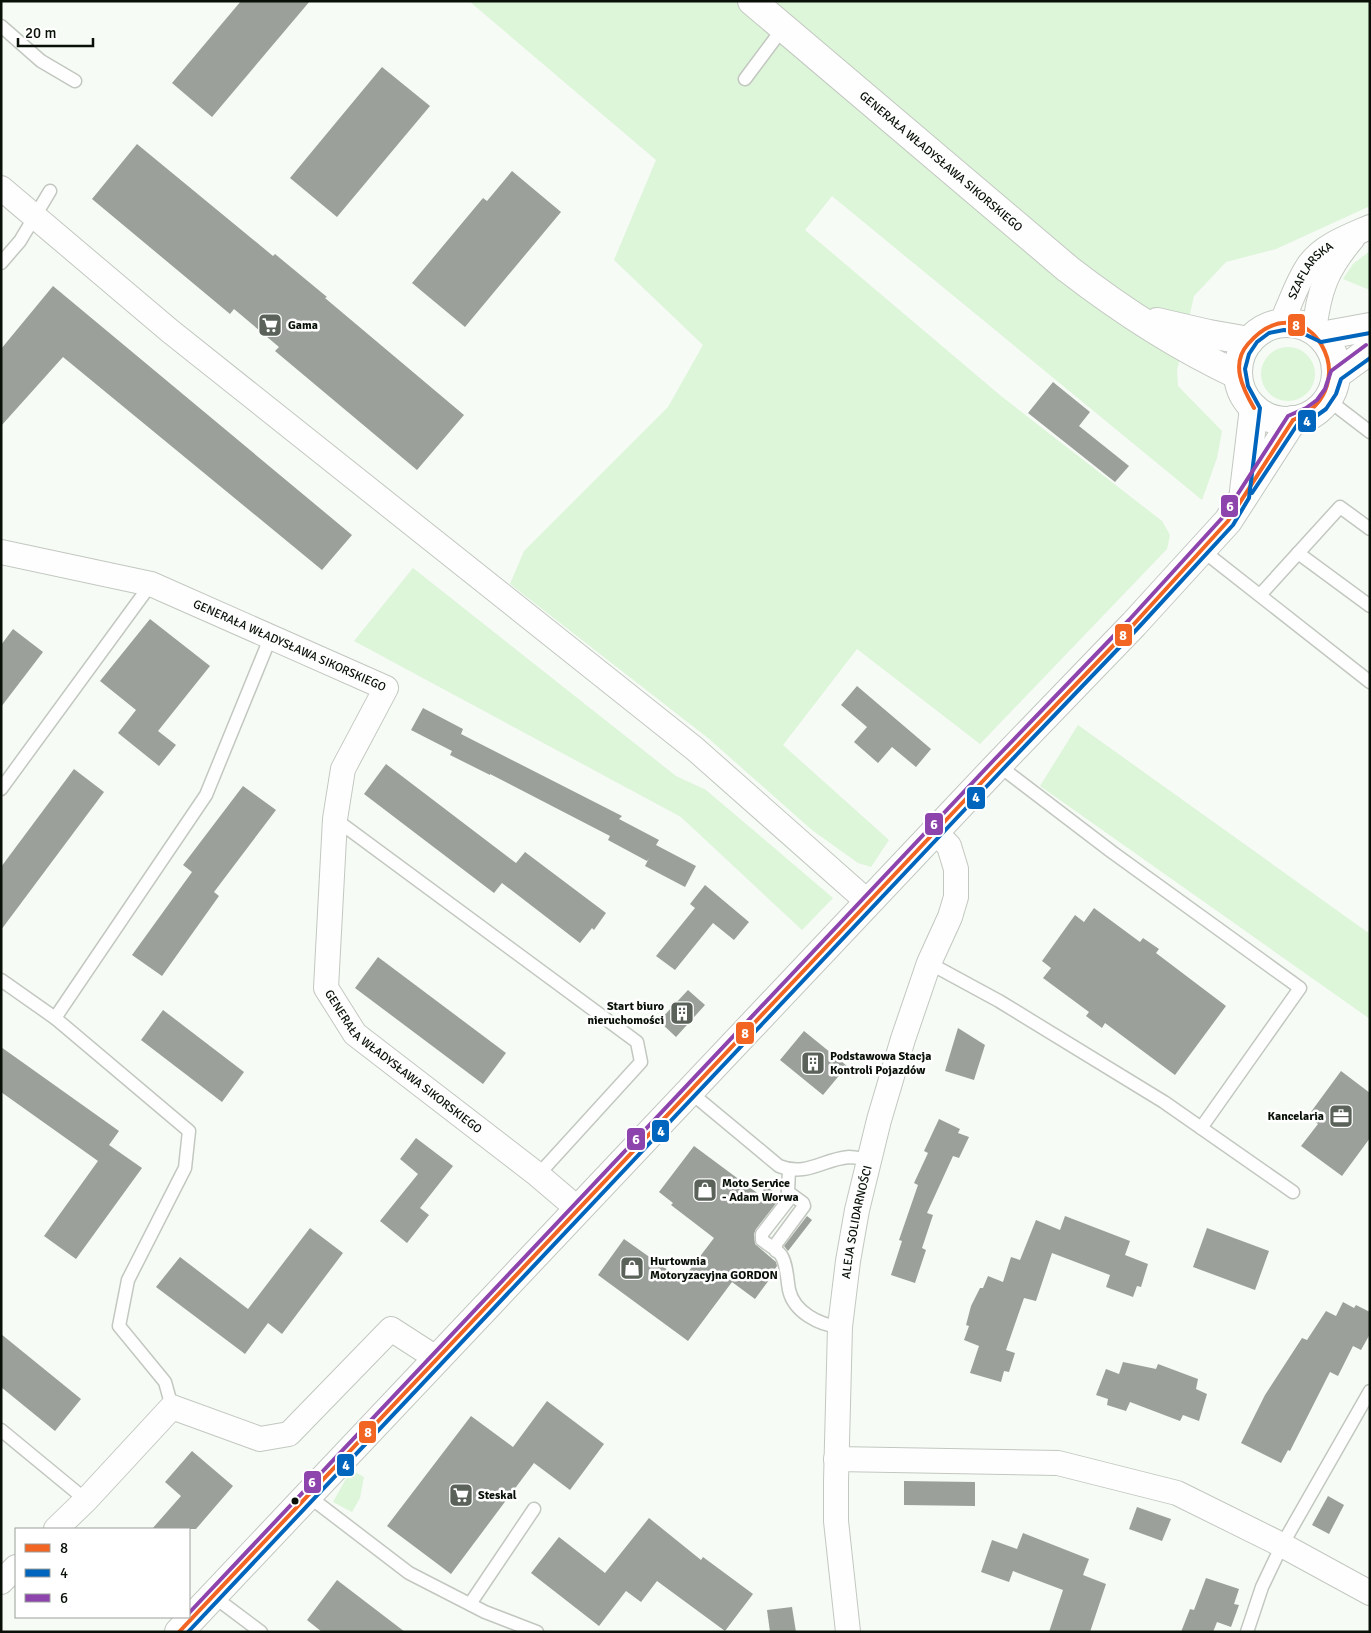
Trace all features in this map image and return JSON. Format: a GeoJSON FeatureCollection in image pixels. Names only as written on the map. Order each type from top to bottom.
{"type":"FeatureCollection","features":[{"type":"Feature","properties":{"kind":"street","name":"GENERAŁA WŁADYSŁAWA SIKORSKIEGO"},"geometry":{"type":"LineString","coordinates":[[752,1],[1068,270],[1134,317],[1200,356],[1238,375]]}},
{"type":"Feature","properties":{"kind":"street"},"geometry":{"type":"LineString","coordinates":[[1,188],[33,217],[178,337],[696,749],[869,903]]}},
{"type":"Feature","properties":{"kind":"street","name":"SZAFLARSKA"},"geometry":{"type":"LineString","coordinates":[[1281,323],[1308,265],[1319,254],[1364,230]]}},
{"type":"Feature","properties":{"kind":"street","name":"SZAFLARSKA"},"geometry":{"type":"LineString","coordinates":[[1317,333],[1322,288],[1336,260],[1364,230]]}},
{"type":"Feature","properties":{"kind":"street","name":"GENERAŁA WŁADYSŁAWA SIKORSKIEGO"},"geometry":{"type":"LineString","coordinates":[[1134,317],[1248,341]]}},
{"type":"Feature","properties":{"kind":"street"},"geometry":{"type":"LineString","coordinates":[[1332,387],[1332,354],[1317,333],[1298,324],[1281,323],[1269,326],[1258,332],[1248,341],[1240,358],[1238,375],[1243,393],[1254,408],[1279,420],[1293,420],[1306,416],[1318,409],[1332,387],[1370,350]]}},
{"type":"Feature","properties":{"kind":"street"},"geometry":{"type":"LineString","coordinates":[[1317,333],[1370,327]]}},
{"type":"Feature","properties":{"kind":"street"},"geometry":{"type":"LineString","coordinates":[[1244,495],[1254,408]]}},
{"type":"Feature","properties":{"kind":"street"},"geometry":{"type":"LineString","coordinates":[[179,1632],[436,1358],[1134,624],[1228,521],[1293,420]]}},
{"type":"Feature","properties":{"kind":"street","name":"GENERAŁA WŁADYSŁAWA SIKORSKIEGO"},"geometry":{"type":"LineString","coordinates":[[1,552],[151,584],[386,688],[344,769],[335,819],[326,988],[355,1034],[538,1175],[578,1209]]}},
{"type":"Feature","properties":{"kind":"street","name":"ALEJA SOLIDARNOŚCI"},"geometry":{"type":"LineString","coordinates":[[848,1632],[836,1521],[840,1327],[848,1261],[857,1210],[888,1087],[929,963],[950,918],[956,897],[956,869],[949,846],[936,832]]}},
{"type":"Feature","properties":{"kind":"street"},"geometry":{"type":"LineString","coordinates":[[57,1528],[86,1500],[172,1407],[260,1439],[289,1434],[391,1329],[436,1358]]}},
{"type":"Feature","properties":{"kind":"street"},"geometry":{"type":"LineString","coordinates":[[836,1459],[1058,1463],[1178,1492],[1282,1545],[1370,1593]]}},
{"type":"Feature","properties":{"kind":"street"},"geometry":{"type":"LineString","coordinates":[[1,1582],[15,1569]]}},
{"type":"Feature","properties":{"kind":"lane"},"geometry":{"type":"LineString","coordinates":[[1,26],[40,61],[75,81]]}},
{"type":"Feature","properties":{"kind":"lane"},"geometry":{"type":"LineString","coordinates":[[745,79],[783,28]]}},
{"type":"Feature","properties":{"kind":"lane"},"geometry":{"type":"LineString","coordinates":[[1,263],[20,241],[50,191]]}},
{"type":"Feature","properties":{"kind":"lane"},"geometry":{"type":"LineString","coordinates":[[1332,387],[1370,432]]}},
{"type":"Feature","properties":{"kind":"lane"},"geometry":{"type":"LineString","coordinates":[[1260,595],[1340,507],[1370,529]]}},
{"type":"Feature","properties":{"kind":"lane"},"geometry":{"type":"LineString","coordinates":[[1202,550],[1370,682]]}},
{"type":"Feature","properties":{"kind":"lane"},"geometry":{"type":"LineString","coordinates":[[1298,553],[1370,606]]}},
{"type":"Feature","properties":{"kind":"lane"},"geometry":{"type":"LineString","coordinates":[[1,789],[151,584]]}},
{"type":"Feature","properties":{"kind":"lane"},"geometry":{"type":"LineString","coordinates":[[55,1018],[206,795],[270,636]]}},
{"type":"Feature","properties":{"kind":"lane"},"geometry":{"type":"LineString","coordinates":[[998,765],[1112,852],[1300,988],[1201,1128]]}},
{"type":"Feature","properties":{"kind":"lane"},"geometry":{"type":"LineString","coordinates":[[335,819],[637,1042],[641,1062],[538,1175]]}},
{"type":"Feature","properties":{"kind":"lane"},"geometry":{"type":"LineString","coordinates":[[929,963],[1016,1011],[1164,1102],[1293,1192]]}},
{"type":"Feature","properties":{"kind":"lane"},"geometry":{"type":"LineString","coordinates":[[1,980],[55,1018],[189,1131],[185,1168],[128,1280],[119,1326],[165,1382],[172,1407]]}},
{"type":"Feature","properties":{"kind":"lane"},"geometry":{"type":"LineString","coordinates":[[690,1092],[779,1166],[789,1170],[800,1170],[849,1157],[869,1160]]}},
{"type":"Feature","properties":{"kind":"lane"},"geometry":{"type":"LineString","coordinates":[[789,1170],[788,1192],[790,1198],[762,1234],[762,1240],[780,1254],[790,1293],[800,1308],[813,1320],[828,1326],[840,1327]]}},
{"type":"Feature","properties":{"kind":"lane"},"geometry":{"type":"LineString","coordinates":[[776,1250],[776,1244],[804,1206],[803,1202],[788,1192]]}},
{"type":"Feature","properties":{"kind":"lane"},"geometry":{"type":"LineString","coordinates":[[1247,1632],[1262,1587],[1282,1545],[1370,1391]]}},
{"type":"Feature","properties":{"kind":"lane"},"geometry":{"type":"LineString","coordinates":[[1,1430],[86,1500]]}},
{"type":"Feature","properties":{"kind":"lane"},"geometry":{"type":"LineString","coordinates":[[307,1495],[409,1573],[485,1612],[537,1632]]}},
{"type":"Feature","properties":{"kind":"lane"},"geometry":{"type":"LineString","coordinates":[[470,1604],[534,1509]]}},
{"type":"Feature","properties":{"kind":"lane"},"geometry":{"type":"LineString","coordinates":[[213,1596],[261,1632]]}},
{"type":"Feature","properties":{"kind":"green space"},"geometry":{"type":"Polygon","coordinates":[[[469,1],[1370,1],[1370,206],[1276,249],[1226,262],[1194,296],[1177,370],[1178,386],[1222,431],[1217,458],[1202,500],[832,196],[805,230],[1001,396],[1162,521],[1170,535],[1167,549],[980,744],[857,649],[783,745],[889,840],[871,867],[858,863],[812,830],[708,738],[510,584],[524,551],[668,407],[703,345],[614,260],[656,160],[469,1]]]}},
{"type":"Feature","properties":{"kind":"green space"},"geometry":{"type":"Polygon","coordinates":[[[1370,251],[1370,290],[1343,279],[1353,264],[1370,251]]]}},
{"type":"Feature","properties":{"kind":"green space"},"geometry":{"type":"Polygon","coordinates":[[[1283,347],[1293,347],[1303,351],[1311,359],[1315,374],[1311,389],[1303,397],[1293,401],[1283,401],[1273,397],[1265,389],[1261,379],[1261,369],[1265,359],[1273,351],[1283,347]]]}},
{"type":"Feature","properties":{"kind":"green space"},"geometry":{"type":"Polygon","coordinates":[[[413,568],[676,776],[706,790],[833,898],[802,930],[681,817],[354,641],[413,568]]]}},
{"type":"Feature","properties":{"kind":"green space"},"geometry":{"type":"Polygon","coordinates":[[[1078,725],[1370,934],[1370,1019],[1040,786],[1078,725]]]}},
{"type":"Feature","properties":{"kind":"green space"},"geometry":{"type":"Polygon","coordinates":[[[352,1468],[364,1477],[360,1498],[352,1512],[333,1502],[352,1468]]]}},
{"type":"Feature","properties":{"kind":"building"},"geometry":{"type":"Polygon","coordinates":[[[241,1],[310,1],[212,117],[172,83],[241,1]]]}},
{"type":"Feature","properties":{"kind":"building"},"geometry":{"type":"Polygon","coordinates":[[[382,67],[430,106],[337,217],[290,178],[382,67]]]}},
{"type":"Feature","properties":{"kind":"building"},"geometry":{"type":"Polygon","coordinates":[[[137,144],[273,256],[275,254],[327,297],[325,298],[464,415],[417,470],[275,351],[279,347],[234,309],[230,314],[92,199],[137,144]]]}},
{"type":"Feature","properties":{"kind":"building"},"geometry":{"type":"Polygon","coordinates":[[[512,171],[561,212],[465,327],[412,283],[483,198],[487,201],[512,171]]]}},
{"type":"Feature","properties":{"kind":"building"},"geometry":{"type":"Polygon","coordinates":[[[53,286],[352,535],[322,570],[63,357],[1,426],[1,349],[53,286]]]}},
{"type":"Feature","properties":{"kind":"building"},"geometry":{"type":"Polygon","coordinates":[[[1053,382],[1090,412],[1079,426],[1129,466],[1115,482],[1028,413],[1053,382]]]}},
{"type":"Feature","properties":{"kind":"building"},"geometry":{"type":"Polygon","coordinates":[[[150,619],[210,666],[158,731],[176,745],[159,766],[118,733],[136,710],[100,681],[150,619]]]}},
{"type":"Feature","properties":{"kind":"building"},"geometry":{"type":"Polygon","coordinates":[[[13,629],[43,652],[1,707],[1,645],[13,629]]]}},
{"type":"Feature","properties":{"kind":"building"},"geometry":{"type":"Polygon","coordinates":[[[857,686],[931,749],[916,767],[892,747],[878,763],[854,742],[867,727],[841,705],[857,686]]]}},
{"type":"Feature","properties":{"kind":"building"},"geometry":{"type":"Polygon","coordinates":[[[423,708],[463,729],[461,734],[622,816],[619,819],[659,840],[656,845],[696,866],[685,887],[645,866],[649,858],[647,861],[608,840],[610,836],[450,755],[452,751],[411,730],[423,708]]]}},
{"type":"Feature","properties":{"kind":"building"},"geometry":{"type":"Polygon","coordinates":[[[386,764],[516,863],[525,852],[606,913],[594,930],[592,928],[580,943],[502,883],[494,893],[364,794],[386,764]]]}},
{"type":"Feature","properties":{"kind":"building"},"geometry":{"type":"Polygon","coordinates":[[[74,769],[104,792],[1,930],[1,867],[74,769]]]}},
{"type":"Feature","properties":{"kind":"building"},"geometry":{"type":"Polygon","coordinates":[[[243,786],[276,810],[214,892],[219,896],[162,976],[132,955],[192,872],[183,865],[243,786]]]}},
{"type":"Feature","properties":{"kind":"building"},"geometry":{"type":"Polygon","coordinates":[[[705,885],[749,922],[734,940],[713,923],[675,970],[656,956],[695,908],[690,904],[705,885]]]}},
{"type":"Feature","properties":{"kind":"building"},"geometry":{"type":"Polygon","coordinates":[[[1094,908],[1140,942],[1143,938],[1159,949],[1156,953],[1226,1006],[1175,1075],[1105,1023],[1102,1028],[1086,1016],[1089,1012],[1043,978],[1051,968],[1042,961],[1075,915],[1084,922],[1094,908]]]}},
{"type":"Feature","properties":{"kind":"building"},"geometry":{"type":"Polygon","coordinates":[[[378,957],[506,1053],[483,1084],[355,988],[378,957]]]}},
{"type":"Feature","properties":{"kind":"building","name":"Start biuro nieruchomości"},"geometry":{"type":"Polygon","coordinates":[[[688,990],[705,1005],[676,1037],[659,1021],[688,990]]]}},
{"type":"Feature","properties":{"kind":"building"},"geometry":{"type":"Polygon","coordinates":[[[163,1010],[244,1072],[222,1102],[141,1040],[163,1010]]]}},
{"type":"Feature","properties":{"kind":"building"},"geometry":{"type":"Polygon","coordinates":[[[958,1028],[985,1045],[974,1080],[945,1071],[958,1028]]]}},
{"type":"Feature","properties":{"kind":"building","name":"Podstawowa Stacja Kontroli Pojazdów"},"geometry":{"type":"Polygon","coordinates":[[[804,1031],[847,1066],[823,1095],[780,1060],[804,1031]]]}},
{"type":"Feature","properties":{"kind":"building"},"geometry":{"type":"Polygon","coordinates":[[[1,1047],[119,1131],[109,1145],[142,1168],[76,1259],[44,1236],[98,1161],[1,1092],[1,1047]]]}},
{"type":"Feature","properties":{"kind":"building"},"geometry":{"type":"Polygon","coordinates":[[[1341,1071],[1370,1093],[1370,1138],[1342,1176],[1301,1146],[1318,1124],[1308,1116],[1341,1071]]]}},
{"type":"Feature","properties":{"kind":"building"},"geometry":{"type":"Polygon","coordinates":[[[939,1119],[960,1129],[958,1133],[969,1137],[959,1158],[953,1156],[927,1213],[933,1215],[922,1248],[926,1250],[915,1283],[891,1275],[902,1241],[899,1240],[918,1185],[914,1183],[928,1153],[924,1151],[939,1119]]]}},
{"type":"Feature","properties":{"kind":"building"},"geometry":{"type":"Polygon","coordinates":[[[416,1138],[453,1166],[420,1208],[429,1215],[407,1243],[380,1221],[418,1174],[400,1159],[416,1138]]]}},
{"type":"Feature","properties":{"kind":"building"},"geometry":{"type":"Polygon","coordinates":[[[694,1146],[760,1195],[766,1186],[781,1197],[754,1234],[755,1244],[776,1262],[777,1266],[772,1276],[755,1299],[732,1282],[688,1341],[598,1275],[624,1239],[682,1280],[714,1238],[671,1205],[673,1203],[659,1192],[694,1146]]]}},
{"type":"Feature","properties":{"kind":"building"},"geometry":{"type":"Polygon","coordinates":[[[807,1216],[812,1220],[788,1251],[784,1246],[807,1216]]]}},
{"type":"Feature","properties":{"kind":"building"},"geometry":{"type":"Polygon","coordinates":[[[1065,1216],[1130,1241],[1125,1255],[1148,1264],[1141,1287],[1137,1286],[1133,1297],[1106,1287],[1110,1275],[1052,1253],[1036,1301],[1024,1298],[1006,1350],[1015,1353],[1009,1372],[1004,1371],[1001,1382],[970,1373],[979,1346],[964,1340],[969,1326],[966,1325],[971,1306],[980,1288],[983,1288],[988,1276],[1003,1282],[1011,1257],[1020,1260],[1036,1220],[1060,1230],[1065,1216]]]}},
{"type":"Feature","properties":{"kind":"building"},"geometry":{"type":"Polygon","coordinates":[[[310,1228],[343,1253],[282,1334],[268,1323],[245,1354],[156,1287],[180,1257],[248,1309],[310,1228]]]}},
{"type":"Feature","properties":{"kind":"building"},"geometry":{"type":"Polygon","coordinates":[[[1207,1228],[1269,1251],[1255,1290],[1193,1267],[1207,1228]]]}},
{"type":"Feature","properties":{"kind":"building"},"geometry":{"type":"Polygon","coordinates":[[[1343,1302],[1354,1308],[1356,1305],[1370,1312],[1370,1334],[1361,1350],[1353,1346],[1338,1376],[1330,1372],[1290,1451],[1288,1450],[1281,1463],[1241,1443],[1265,1395],[1302,1338],[1307,1340],[1326,1311],[1336,1316],[1343,1302]]]}},
{"type":"Feature","properties":{"kind":"building"},"geometry":{"type":"Polygon","coordinates":[[[1,1334],[81,1399],[55,1431],[1,1387],[1,1334]]]}},
{"type":"Feature","properties":{"kind":"building"},"geometry":{"type":"Polygon","coordinates":[[[1123,1362],[1156,1369],[1158,1364],[1198,1379],[1196,1389],[1207,1394],[1199,1421],[1183,1415],[1180,1421],[1130,1402],[1126,1411],[1107,1405],[1108,1399],[1096,1395],[1106,1369],[1119,1374],[1123,1362]]]}},
{"type":"Feature","properties":{"kind":"building","name":"Steskal"},"geometry":{"type":"Polygon","coordinates":[[[547,1401],[604,1444],[570,1490],[534,1463],[451,1574],[387,1526],[471,1416],[513,1447],[547,1401]]]}},
{"type":"Feature","properties":{"kind":"building"},"geometry":{"type":"Polygon","coordinates":[[[192,1451],[233,1486],[196,1529],[153,1528],[181,1496],[165,1482],[192,1451]]]}},
{"type":"Feature","properties":{"kind":"building"},"geometry":{"type":"Polygon","coordinates":[[[904,1481],[975,1482],[975,1506],[904,1505],[904,1481]]]}},
{"type":"Feature","properties":{"kind":"building"},"geometry":{"type":"Polygon","coordinates":[[[1328,1496],[1344,1505],[1329,1534],[1312,1525],[1328,1496]]]}},
{"type":"Feature","properties":{"kind":"building"},"geometry":{"type":"Polygon","coordinates":[[[1137,1507],[1171,1519],[1162,1541],[1129,1529],[1137,1507]]]}},
{"type":"Feature","properties":{"kind":"building"},"geometry":{"type":"Polygon","coordinates":[[[649,1518],[701,1560],[703,1557],[753,1594],[725,1631],[657,1581],[641,1602],[626,1591],[599,1626],[531,1573],[559,1537],[605,1573],[649,1518]]]}},
{"type":"Feature","properties":{"kind":"building"},"geometry":{"type":"Polygon","coordinates":[[[1023,1533],[1089,1559],[1083,1575],[1106,1584],[1090,1632],[1049,1632],[1063,1590],[1013,1571],[1009,1582],[981,1572],[992,1540],[1017,1549],[1023,1533]]]}},
{"type":"Feature","properties":{"kind":"building"},"geometry":{"type":"Polygon","coordinates":[[[1206,1578],[1239,1589],[1234,1604],[1239,1605],[1231,1627],[1217,1622],[1213,1632],[1181,1632],[1190,1609],[1194,1610],[1206,1578]]]}},
{"type":"Feature","properties":{"kind":"building"},"geometry":{"type":"Polygon","coordinates":[[[337,1580],[405,1632],[322,1632],[307,1620],[337,1580]]]}},
{"type":"Feature","properties":{"kind":"building"},"geometry":{"type":"Polygon","coordinates":[[[792,1607],[796,1632],[770,1632],[767,1610],[792,1607]]]}},
{"type":"Feature","properties":{"kind":"transit line","name":"8"},"geometry":{"type":"LineString","coordinates":[[1254,408],[1240,376],[1239,368],[1243,352],[1248,344],[1270,327],[1290,323],[1308,330],[1321,345],[1328,364],[1327,385],[1316,405],[1293,420]]}},
{"type":"Feature","properties":{"kind":"transit line","name":"4"},"geometry":{"type":"LineString","coordinates":[[188,1632],[1138,628],[1233,525],[1249,498],[1260,408],[1248,386],[1245,369],[1249,354],[1257,342],[1269,333],[1284,330],[1300,332],[1321,342],[1370,333]]}},
{"type":"Feature","properties":{"kind":"transit line","name":"6"},"geometry":{"type":"LineString","coordinates":[[190,1612],[993,761],[1129,620],[1223,517],[1288,416],[1306,408],[1317,400],[1325,389],[1331,371],[1366,345]]}},
{"type":"Feature","properties":{"kind":"transit line","name":"4"},"geometry":{"type":"LineString","coordinates":[[1252,493],[1297,425],[1312,419],[1326,409],[1336,394],[1341,379],[1370,358]]}},
{"type":"Feature","properties":{"kind":"transit line","name":"8"},"geometry":{"type":"LineString","coordinates":[[179,1632],[998,765],[1134,624],[1228,521],[1293,420]]}},
{"type":"Feature","properties":{"kind":"place","name":"Gama"},"geometry":{"type":"Point","coordinates":[270,325]}},
{"type":"Feature","properties":{"kind":"place","name":"Start biuro nieruchomości"},"geometry":{"type":"Point","coordinates":[682,1013]}},
{"type":"Feature","properties":{"kind":"place","name":"Podstawowa Stacja Kontroli Pojazdów"},"geometry":{"type":"Point","coordinates":[813,1063]}},
{"type":"Feature","properties":{"kind":"place","name":"Kancelaria"},"geometry":{"type":"Point","coordinates":[1341,1116]}},
{"type":"Feature","properties":{"kind":"place","name":"Moto Service - Adam Worwa"},"geometry":{"type":"Point","coordinates":[705,1190]}},
{"type":"Feature","properties":{"kind":"place","name":"Hurtownia Motoryzacyjna GORDON"},"geometry":{"type":"Point","coordinates":[632,1268]}},
{"type":"Feature","properties":{"kind":"place","name":"Steskal"},"geometry":{"type":"Point","coordinates":[461,1495]}}]}
